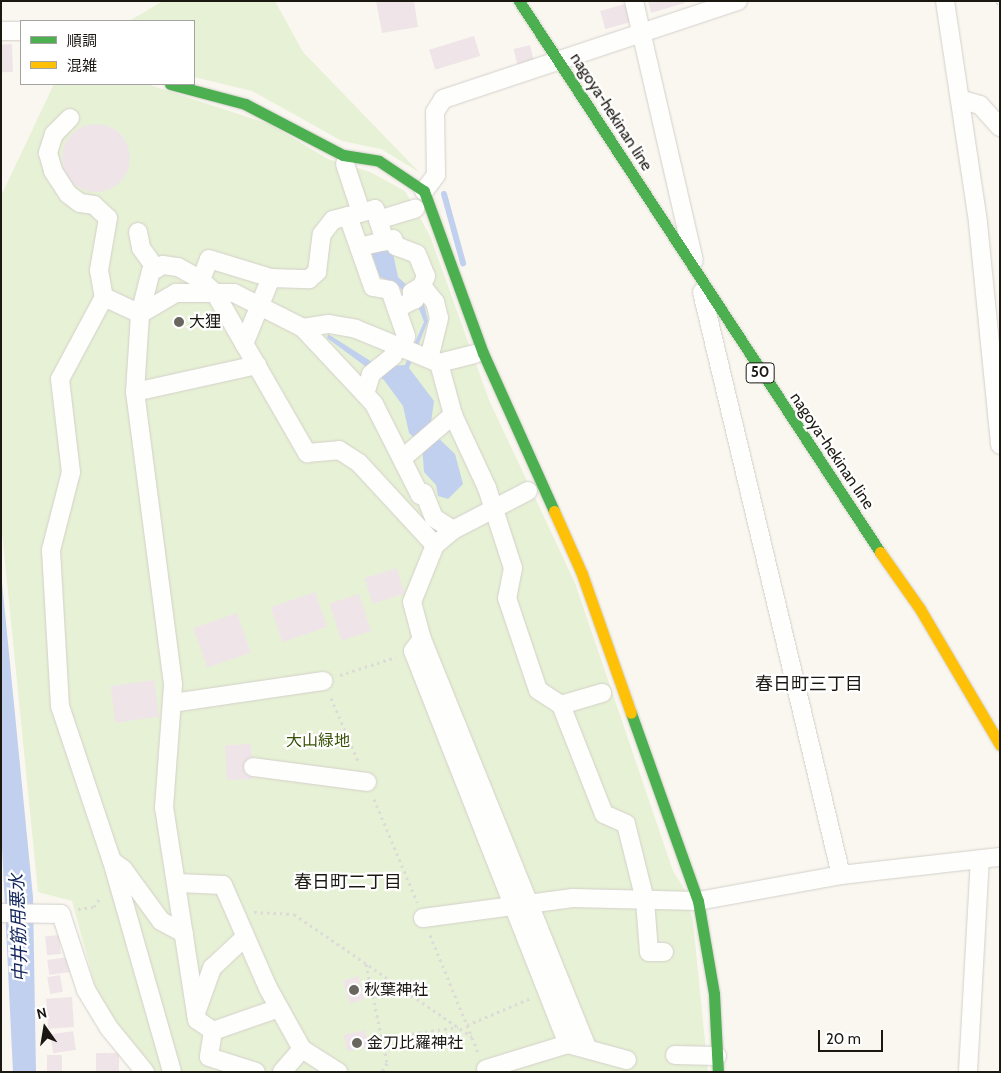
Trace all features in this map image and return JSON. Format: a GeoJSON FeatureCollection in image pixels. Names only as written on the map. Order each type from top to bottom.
{"type":"FeatureCollection","features":[{"type":"Feature","properties":{"kind":"street","name":"nagoya-hekinan line"},"geometry":{"type":"LineString","coordinates":[[519,1],[698,280],[920,609],[999,740]]}},
{"type":"Feature","properties":{"kind":"street"},"geometry":{"type":"LineString","coordinates":[[634,1],[698,280],[841,875]]}},
{"type":"Feature","properties":{"kind":"street"},"geometry":{"type":"LineString","coordinates":[[424,191],[436,175],[435,112],[443,99],[738,1]]}},
{"type":"Feature","properties":{"kind":"street"},"geometry":{"type":"LineString","coordinates":[[945,1],[960,99],[1000,445]]}},
{"type":"Feature","properties":{"kind":"street"},"geometry":{"type":"LineString","coordinates":[[1,32],[20,31]]}},
{"type":"Feature","properties":{"kind":"street"},"geometry":{"type":"LineString","coordinates":[[174,85],[245,104],[343,155],[379,161],[424,191],[483,352],[582,574],[698,901],[714,994],[718,1064],[674,1055]]}},
{"type":"Feature","properties":{"kind":"street"},"geometry":{"type":"LineString","coordinates":[[960,99],[980,105],[1000,127]]}},
{"type":"Feature","properties":{"kind":"street"},"geometry":{"type":"LineString","coordinates":[[70,118],[54,134],[48,153],[68,194],[80,203],[94,205],[108,218],[99,270],[104,297],[60,379],[71,472],[51,550],[60,706],[112,861],[172,1072]]}},
{"type":"Feature","properties":{"kind":"street"},"geometry":{"type":"LineString","coordinates":[[345,164],[355,214],[359,248],[372,287],[390,290],[406,336],[393,356],[377,368],[365,394]]}},
{"type":"Feature","properties":{"kind":"street"},"geometry":{"type":"LineString","coordinates":[[201,280],[209,259],[271,278],[309,279],[317,272],[322,234],[333,220],[375,209],[386,241]]}},
{"type":"Feature","properties":{"kind":"street"},"geometry":{"type":"LineString","coordinates":[[378,220],[415,209]]}},
{"type":"Feature","properties":{"kind":"street"},"geometry":{"type":"LineString","coordinates":[[138,232],[146,258],[156,268]]}},
{"type":"Feature","properties":{"kind":"street"},"geometry":{"type":"LineString","coordinates":[[359,248],[393,238],[396,246],[418,254],[426,276],[416,292],[396,309]]}},
{"type":"Feature","properties":{"kind":"street"},"geometry":{"type":"LineString","coordinates":[[213,1031],[197,1020],[178,882],[164,808],[172,703],[135,392],[140,314],[151,271],[156,268],[178,267],[201,280],[215,293],[306,453],[339,450],[359,463],[435,545]]}},
{"type":"Feature","properties":{"kind":"street"},"geometry":{"type":"LineString","coordinates":[[244,344],[262,305],[271,278]]}},
{"type":"Feature","properties":{"kind":"street"},"geometry":{"type":"LineString","coordinates":[[416,292],[435,302],[453,296]]}},
{"type":"Feature","properties":{"kind":"street"},"geometry":{"type":"LineString","coordinates":[[140,314],[176,293],[234,293],[262,305],[303,328],[365,394],[410,452],[414,481],[434,518],[453,530]]}},
{"type":"Feature","properties":{"kind":"street"},"geometry":{"type":"LineString","coordinates":[[104,297],[140,314]]}},
{"type":"Feature","properties":{"kind":"street"},"geometry":{"type":"LineString","coordinates":[[435,302],[439,329],[431,360],[495,511],[513,568],[508,598],[538,690],[561,705],[604,814],[626,824],[645,900],[649,952],[664,952]]}},
{"type":"Feature","properties":{"kind":"street"},"geometry":{"type":"LineString","coordinates":[[303,328],[330,324],[356,329],[431,360],[475,354]]}},
{"type":"Feature","properties":{"kind":"street"},"geometry":{"type":"LineString","coordinates":[[135,392],[257,365]]}},
{"type":"Feature","properties":{"kind":"street"},"geometry":{"type":"LineString","coordinates":[[410,452],[453,415]]}},
{"type":"Feature","properties":{"kind":"street"},"geometry":{"type":"LineString","coordinates":[[391,496],[414,481]]}},
{"type":"Feature","properties":{"kind":"street"},"geometry":{"type":"LineString","coordinates":[[528,491],[495,511],[453,530],[435,545],[412,602],[418,645],[511,908],[568,1044]]}},
{"type":"Feature","properties":{"kind":"street"},"geometry":{"type":"LineString","coordinates":[[418,645],[530,905],[588,1049]]}},
{"type":"Feature","properties":{"kind":"street"},"geometry":{"type":"LineString","coordinates":[[172,703],[323,681]]}},
{"type":"Feature","properties":{"kind":"street"},"geometry":{"type":"LineString","coordinates":[[561,705],[602,693]]}},
{"type":"Feature","properties":{"kind":"street"},"geometry":{"type":"LineString","coordinates":[[252,767],[367,782]]}},
{"type":"Feature","properties":{"kind":"street"},"geometry":{"type":"LineString","coordinates":[[423,918],[511,908],[574,898],[698,901],[841,875],[1000,857]]}},
{"type":"Feature","properties":{"kind":"street"},"geometry":{"type":"LineString","coordinates":[[968,1072],[980,859]]}},
{"type":"Feature","properties":{"kind":"street"},"geometry":{"type":"LineString","coordinates":[[112,861],[123,869],[161,922],[184,933]]}},
{"type":"Feature","properties":{"kind":"street"},"geometry":{"type":"LineString","coordinates":[[178,882],[223,885],[245,937],[279,1008],[302,1049],[338,1072]]}},
{"type":"Feature","properties":{"kind":"street"},"geometry":{"type":"LineString","coordinates":[[4,913],[53,912],[86,990],[109,1028],[145,1072]]}},
{"type":"Feature","properties":{"kind":"street"},"geometry":{"type":"LineString","coordinates":[[197,1010],[212,968],[245,937]]}},
{"type":"Feature","properties":{"kind":"street"},"geometry":{"type":"LineString","coordinates":[[213,1031],[279,1008]]}},
{"type":"Feature","properties":{"kind":"street"},"geometry":{"type":"LineString","coordinates":[[213,1031],[209,1057],[256,1072]]}},
{"type":"Feature","properties":{"kind":"street"},"geometry":{"type":"LineString","coordinates":[[486,1069],[568,1044],[627,1060]]}},
{"type":"Feature","properties":{"kind":"street"},"geometry":{"type":"LineString","coordinates":[[282,1072],[302,1049]]}},
{"type":"Feature","properties":{"kind":"path"},"geometry":{"type":"LineString","coordinates":[[418,645],[323,681],[486,1069]]}},
{"type":"Feature","properties":{"kind":"path"},"geometry":{"type":"LineString","coordinates":[[53,912],[94,906],[102,894],[120,889]]}},
{"type":"Feature","properties":{"kind":"path"},"geometry":{"type":"LineString","coordinates":[[234,912],[294,914],[472,1038]]}},
{"type":"Feature","properties":{"kind":"path"},"geometry":{"type":"LineString","coordinates":[[366,964],[387,1063],[382,1072]]}},
{"type":"Feature","properties":{"kind":"path"},"geometry":{"type":"LineString","coordinates":[[467,1025],[537,995]]}},
{"type":"Feature","properties":{"kind":"path"},"geometry":{"type":"LineString","coordinates":[[368,1040],[458,1027]]}},
{"type":"Feature","properties":{"kind":"green space"},"geometry":{"type":"Polygon","coordinates":[[[163,1],[275,1],[303,52],[419,172],[381,149],[342,141],[252,91],[195,77],[195,20],[131,20],[163,1]]]}},
{"type":"Feature","properties":{"kind":"green space","name":"大山緑地"},"geometry":{"type":"Polygon","coordinates":[[[54,85],[150,85],[269,124],[328,159],[370,172],[405,191],[430,236],[489,400],[575,583],[673,871],[685,890],[693,921],[708,1072],[156,1072],[110,1016],[95,986],[72,901],[38,892],[1,522],[1,196],[54,85]]]}},
{"type":"Feature","properties":{"kind":"water"},"geometry":{"type":"Polygon","coordinates":[[[391,244],[398,277],[423,300],[428,321],[409,368],[434,401],[430,430],[455,454],[463,484],[448,499],[438,496],[436,485],[424,472],[422,445],[409,433],[403,406],[384,380],[327,338],[328,334],[380,367],[405,365],[424,322],[418,306],[395,283],[380,277],[370,249],[391,244]]]}},
{"type":"Feature","properties":{"kind":"water","name":"中井筋用悪水"},"geometry":{"type":"Polygon","coordinates":[[[1,572],[33,897],[36,1072],[13,1072],[1,826],[1,572]]]}},
{"type":"Feature","properties":{"kind":"building"},"geometry":{"type":"Polygon","coordinates":[[[376,1],[414,1],[418,27],[382,33],[376,1]]]}},
{"type":"Feature","properties":{"kind":"building"},"geometry":{"type":"Polygon","coordinates":[[[648,1],[684,1],[685,3],[651,13],[648,1]]]}},
{"type":"Feature","properties":{"kind":"building"},"geometry":{"type":"Polygon","coordinates":[[[628,3],[633,21],[605,29],[600,11],[628,3]]]}},
{"type":"Feature","properties":{"kind":"building"},"geometry":{"type":"Polygon","coordinates":[[[474,36],[480,56],[435,70],[429,50],[474,36]]]}},
{"type":"Feature","properties":{"kind":"building"},"geometry":{"type":"Polygon","coordinates":[[[1,44],[12,44],[13,72],[2,72],[1,44]]]}},
{"type":"Feature","properties":{"kind":"building"},"geometry":{"type":"Polygon","coordinates":[[[530,45],[534,61],[517,65],[514,49],[530,45]]]}},
{"type":"Feature","properties":{"kind":"building"},"geometry":{"type":"Polygon","coordinates":[[[96,124],[109,126],[120,134],[128,145],[130,158],[128,171],[120,182],[109,190],[96,192],[83,190],[72,182],[64,171],[62,158],[64,145],[72,134],[83,126],[96,124]]]}},
{"type":"Feature","properties":{"kind":"building"},"geometry":{"type":"Polygon","coordinates":[[[397,568],[405,594],[372,604],[364,578],[397,568]]]}},
{"type":"Feature","properties":{"kind":"building"},"geometry":{"type":"Polygon","coordinates":[[[315,592],[327,627],[283,642],[271,607],[315,592]]]}},
{"type":"Feature","properties":{"kind":"building"},"geometry":{"type":"Polygon","coordinates":[[[359,594],[371,631],[342,641],[330,604],[359,594]]]}},
{"type":"Feature","properties":{"kind":"building"},"geometry":{"type":"Polygon","coordinates":[[[237,613],[251,653],[207,668],[194,628],[237,613]]]}},
{"type":"Feature","properties":{"kind":"building"},"geometry":{"type":"Polygon","coordinates":[[[154,680],[159,717],[116,723],[110,686],[154,680]]]}},
{"type":"Feature","properties":{"kind":"building"},"geometry":{"type":"Polygon","coordinates":[[[251,744],[253,779],[227,780],[225,745],[251,744]]]}},
{"type":"Feature","properties":{"kind":"building"},"geometry":{"type":"Polygon","coordinates":[[[59,935],[61,954],[47,955],[45,936],[59,935]]]}},
{"type":"Feature","properties":{"kind":"building"},"geometry":{"type":"Polygon","coordinates":[[[69,957],[71,972],[49,975],[47,960],[69,957]]]}},
{"type":"Feature","properties":{"kind":"building"},"geometry":{"type":"Polygon","coordinates":[[[60,975],[63,992],[50,994],[47,977],[60,975]]]}},
{"type":"Feature","properties":{"kind":"building","name":"秋葉神社"},"geometry":{"type":"Polygon","coordinates":[[[358,976],[365,999],[350,1004],[343,981],[358,976]]]}},
{"type":"Feature","properties":{"kind":"building"},"geometry":{"type":"Polygon","coordinates":[[[72,997],[74,1027],[48,1029],[46,999],[72,997]]]}},
{"type":"Feature","properties":{"kind":"building","name":"金刀比羅神社"},"geometry":{"type":"Polygon","coordinates":[[[365,1030],[369,1047],[347,1052],[344,1035],[365,1030]]]}},
{"type":"Feature","properties":{"kind":"building"},"geometry":{"type":"Polygon","coordinates":[[[73,1031],[76,1050],[53,1053],[50,1035],[73,1031]]]}},
{"type":"Feature","properties":{"kind":"building"},"geometry":{"type":"Polygon","coordinates":[[[96,1053],[119,1053],[119,1072],[96,1072],[96,1053]]]}},
{"type":"Feature","properties":{"kind":"building"},"geometry":{"type":"Polygon","coordinates":[[[47,1055],[62,1055],[62,1072],[47,1072],[47,1055]]]}},
{"type":"Feature","properties":{"kind":"waterway"},"geometry":{"type":"LineString","coordinates":[[444,194],[463,263]]}},
{"type":"Feature","properties":{"kind":"traffic: fast"},"geometry":{"type":"LineString","coordinates":[[519,1],[880,552]]}},
{"type":"Feature","properties":{"kind":"traffic: fast"},"geometry":{"type":"LineString","coordinates":[[174,85],[245,104],[343,155],[379,161],[424,191],[483,353],[554,511]]}},
{"type":"Feature","properties":{"kind":"traffic: fast"},"geometry":{"type":"LineString","coordinates":[[631,713],[698,901],[714,994],[718,1072]]}},
{"type":"Feature","properties":{"kind":"traffic: slow"},"geometry":{"type":"LineString","coordinates":[[554,511],[582,574],[631,713]]}},
{"type":"Feature","properties":{"kind":"traffic: slow"},"geometry":{"type":"LineString","coordinates":[[880,552],[920,609],[1000,745]]}},
{"type":"Feature","properties":{"kind":"place","name":"大狸"},"geometry":{"type":"Point","coordinates":[179,322]}},
{"type":"Feature","properties":{"kind":"place","name":"秋葉神社"},"geometry":{"type":"Point","coordinates":[354,990]}},
{"type":"Feature","properties":{"kind":"place","name":"金刀比羅神社"},"geometry":{"type":"Point","coordinates":[357,1043]}},
{"type":"Feature","properties":{"kind":"district","name":"春日町三丁目"},"geometry":{"type":"Point","coordinates":[809,684]}},
{"type":"Feature","properties":{"kind":"district","name":"春日町二丁目"},"geometry":{"type":"Point","coordinates":[348,882]}}]}
